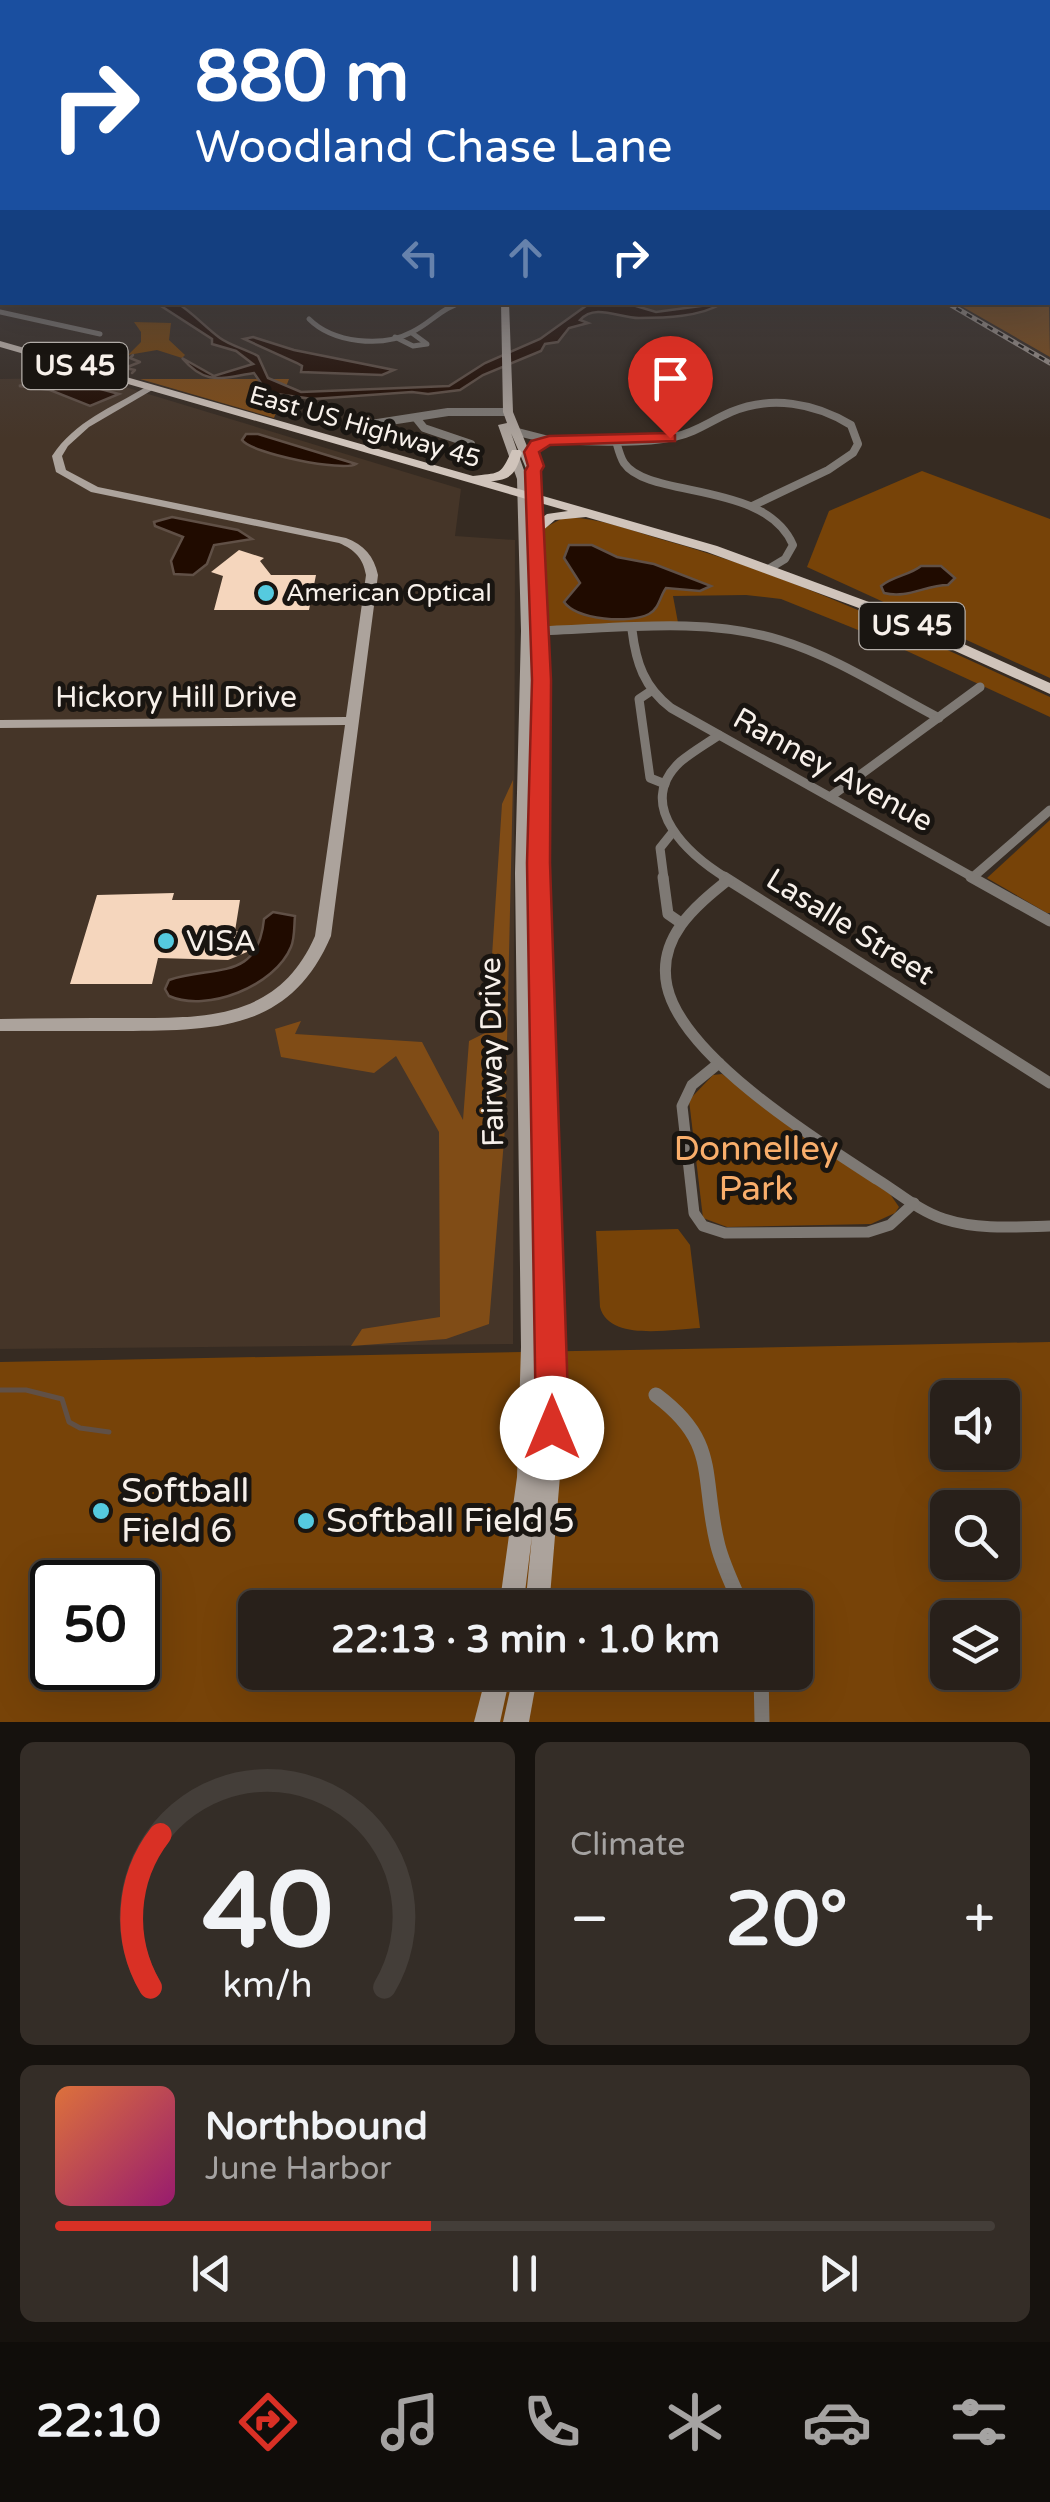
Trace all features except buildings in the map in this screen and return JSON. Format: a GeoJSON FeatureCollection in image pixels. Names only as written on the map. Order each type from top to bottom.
{"type":"FeatureCollection","features":[{"type":"Feature","properties":{"kind":"main road"},"geometry":{"type":"LineString","coordinates":[[497,305],[503,412],[530,497]]}},
{"type":"Feature","properties":{"kind":"main road"},"geometry":{"type":"LineString","coordinates":[[501,354],[505,305]]}},
{"type":"Feature","properties":{"kind":"main road","name":"East US Highway 45"},"geometry":{"type":"LineString","coordinates":[[0,344],[462,479],[599,514],[770,568],[872,608],[1050,689]]}},
{"type":"Feature","properties":{"kind":"main road"},"geometry":{"type":"LineString","coordinates":[[0,1025],[206,1023],[270,1002],[293,985],[310,967],[323,936],[372,575],[365,554],[350,543],[83,486],[61,472],[57,461],[60,450],[74,436],[149,389]]}},
{"type":"Feature","properties":{"kind":"main road"},"geometry":{"type":"LineString","coordinates":[[74,436],[117,420],[164,393]]}},
{"type":"Feature","properties":{"kind":"main road"},"geometry":{"type":"LineString","coordinates":[[503,412],[528,452],[533,471],[530,497]]}},
{"type":"Feature","properties":{"kind":"main road"},"geometry":{"type":"LineString","coordinates":[[462,479],[500,477],[515,464],[516,453]]}},
{"type":"Feature","properties":{"kind":"main road","name":"Fairway Drive"},"geometry":{"type":"LineString","coordinates":[[513,1590],[528,1478],[530,1363],[523,891],[536,529],[530,497]]}},
{"type":"Feature","properties":{"kind":"main road","name":"Fairway Drive"},"geometry":{"type":"LineString","coordinates":[[530,497],[552,1428],[538,1590]]}},
{"type":"Feature","properties":{"kind":"main road"},"geometry":{"type":"LineString","coordinates":[[536,529],[552,517],[599,514]]}},
{"type":"Feature","properties":{"kind":"main road","name":"Hickory Hill Drive"},"geometry":{"type":"LineString","coordinates":[[0,724],[352,721]]}},
{"type":"Feature","properties":{"kind":"main road"},"geometry":{"type":"LineString","coordinates":[[487,1722],[495,1690]]}},
{"type":"Feature","properties":{"kind":"main road"},"geometry":{"type":"LineString","coordinates":[[516,1722],[522,1690]]}},
{"type":"Feature","properties":{"kind":"street"},"geometry":{"type":"LineString","coordinates":[[309,320],[320,330],[345,336],[396,338],[412,333],[441,307],[451,305]]}},
{"type":"Feature","properties":{"kind":"street"},"geometry":{"type":"LineString","coordinates":[[0,312],[100,334]]}},
{"type":"Feature","properties":{"kind":"street"},"geometry":{"type":"LineString","coordinates":[[396,338],[414,346],[427,344],[412,333]]}},
{"type":"Feature","properties":{"kind":"street"},"geometry":{"type":"LineString","coordinates":[[514,431],[549,440],[682,435],[734,410],[764,404],[810,407],[851,425],[858,444],[846,462],[752,506]]}},
{"type":"Feature","properties":{"kind":"street"},"geometry":{"type":"LineString","coordinates":[[358,426],[457,411],[503,412]]}},
{"type":"Feature","properties":{"kind":"street"},"geometry":{"type":"LineString","coordinates":[[416,418],[424,428],[472,444]]}},
{"type":"Feature","properties":{"kind":"street"},"geometry":{"type":"LineString","coordinates":[[533,471],[536,466],[532,448],[549,440]]}},
{"type":"Feature","properties":{"kind":"street"},"geometry":{"type":"LineString","coordinates":[[616,440],[625,465],[638,474],[752,506],[776,518],[793,538],[790,552],[770,568]]}},
{"type":"Feature","properties":{"kind":"street"},"geometry":{"type":"LineString","coordinates":[[632,630],[636,664],[651,691],[639,699],[650,778],[665,784]]}},
{"type":"Feature","properties":{"kind":"street"},"geometry":{"type":"LineString","coordinates":[[533,631],[734,630],[788,643],[938,718]]}},
{"type":"Feature","properties":{"kind":"street"},"geometry":{"type":"LineString","coordinates":[[830,797],[980,687]]}},
{"type":"Feature","properties":{"kind":"street","name":"Ranney Avenue"},"geometry":{"type":"LineString","coordinates":[[651,691],[671,708],[1050,921]]}},
{"type":"Feature","properties":{"kind":"street"},"geometry":{"type":"LineString","coordinates":[[681,923],[668,914],[660,848],[672,833],[662,800],[665,784],[678,764],[719,735]]}},
{"type":"Feature","properties":{"kind":"street"},"geometry":{"type":"LineString","coordinates":[[973,878],[1050,810]]}},
{"type":"Feature","properties":{"kind":"street","name":"Lasalle Street"},"geometry":{"type":"LineString","coordinates":[[672,833],[692,855],[728,880],[1050,1083]]}},
{"type":"Feature","properties":{"kind":"street"},"geometry":{"type":"LineString","coordinates":[[728,880],[681,923],[668,961],[671,998],[684,1024],[720,1062],[816,1138],[926,1212],[964,1224],[1050,1226]]}},
{"type":"Feature","properties":{"kind":"street"},"geometry":{"type":"LineString","coordinates":[[720,1062],[692,1085],[682,1106],[694,1213],[703,1226],[725,1233],[868,1232],[890,1225],[914,1203]]}},
{"type":"Feature","properties":{"kind":"street"},"geometry":{"type":"LineString","coordinates":[[656,1395],[688,1419],[702,1442],[718,1548],[735,1590]]}},
{"type":"Feature","properties":{"kind":"street"},"geometry":{"type":"LineString","coordinates":[[761,1690],[762,1722]]}},
{"type":"Feature","properties":{"kind":"shaded area"},"geometry":{"type":"Polygon","coordinates":[[[160,305],[180,305],[220,338],[258,356],[268,378],[301,392],[449,386],[485,363],[540,339],[587,305],[633,305],[656,312],[718,305],[671,317],[586,315],[580,320],[588,323],[569,328],[558,342],[545,344],[541,351],[483,375],[460,390],[428,394],[313,399],[276,394],[265,389],[254,373],[215,378],[199,373],[182,358],[214,376],[253,364],[236,351],[212,344],[212,339],[160,305]]]}},
{"type":"Feature","properties":{"kind":"shaded area"},"geometry":{"type":"Polygon","coordinates":[[[959,305],[1049,305],[1050,357],[959,305]]]}},
{"type":"Feature","properties":{"kind":"shaded area"},"geometry":{"type":"Polygon","coordinates":[[[253,337],[294,350],[394,370],[382,375],[301,372],[302,366],[297,363],[244,339],[253,337]]]}},
{"type":"Feature","properties":{"kind":"shaded area"},"geometry":{"type":"Polygon","coordinates":[[[79,373],[461,489],[455,536],[515,540],[513,1344],[0,1349],[0,379],[62,378],[79,373]]]}},
{"type":"Feature","properties":{"kind":"shaded area"},"geometry":{"type":"Polygon","coordinates":[[[140,379],[289,379],[274,418],[140,379]]]}},
{"type":"Feature","properties":{"kind":"shaded area"},"geometry":{"type":"Polygon","coordinates":[[[36,380],[75,382],[119,394],[90,406],[50,390],[19,386],[36,380]]]}},
{"type":"Feature","properties":{"kind":"shaded area"},"geometry":{"type":"Polygon","coordinates":[[[246,434],[258,434],[356,464],[335,466],[279,456],[249,445],[242,440],[246,434]]]}},
{"type":"Feature","properties":{"kind":"shaded area"},"geometry":{"type":"Polygon","coordinates":[[[172,517],[238,530],[252,539],[214,545],[207,564],[193,575],[174,574],[171,561],[183,537],[155,526],[154,522],[172,517]]]}},
{"type":"Feature","properties":{"kind":"shaded area"},"geometry":{"type":"Polygon","coordinates":[[[569,545],[592,545],[617,557],[654,564],[711,586],[700,591],[666,588],[655,609],[640,617],[617,619],[580,613],[564,602],[580,583],[564,558],[569,545]]]}},
{"type":"Feature","properties":{"kind":"shaded area"},"geometry":{"type":"Polygon","coordinates":[[[921,566],[941,566],[955,578],[948,585],[901,594],[884,593],[881,586],[921,566]]]}},
{"type":"Feature","properties":{"kind":"shaded area"},"geometry":{"type":"Polygon","coordinates":[[[513,780],[505,1128],[489,1324],[446,1339],[351,1346],[362,1329],[440,1317],[439,1132],[396,1056],[374,1073],[281,1057],[275,1029],[301,1021],[295,1034],[422,1042],[463,1120],[469,1041],[487,1032],[502,804],[513,780]]]}},
{"type":"Feature","properties":{"kind":"shaded area"},"geometry":{"type":"Polygon","coordinates":[[[273,912],[295,916],[291,947],[271,974],[220,998],[202,1001],[169,996],[165,989],[169,980],[243,962],[260,939],[264,919],[273,912]]]}},
{"type":"Feature","properties":{"kind":"green space"},"geometry":{"type":"Polygon","coordinates":[[[134,322],[171,323],[169,340],[185,355],[182,358],[157,350],[128,355],[141,342],[141,332],[134,322]]]}},
{"type":"Feature","properties":{"kind":"green space"},"geometry":{"type":"Polygon","coordinates":[[[922,471],[1050,519],[1050,678],[807,567],[829,511],[922,471]]]}},
{"type":"Feature","properties":{"kind":"green space"},"geometry":{"type":"Polygon","coordinates":[[[563,518],[588,519],[624,528],[809,590],[1050,697],[1050,717],[883,640],[781,599],[746,595],[673,596],[679,628],[548,627],[544,624],[544,528],[563,518]]]}},
{"type":"Feature","properties":{"kind":"green space"},"geometry":{"type":"Polygon","coordinates":[[[1050,820],[1050,913],[1047,913],[987,878],[1050,820]]]}},
{"type":"Feature","properties":{"kind":"green space","name":"Donnelley Park"},"geometry":{"type":"Polygon","coordinates":[[[722,1074],[890,1194],[899,1207],[895,1213],[871,1224],[727,1227],[703,1218],[689,1100],[713,1075],[722,1074]]]}},
{"type":"Feature","properties":{"kind":"green space"},"geometry":{"type":"Polygon","coordinates":[[[678,1229],[690,1245],[700,1328],[643,1331],[615,1325],[600,1307],[596,1231],[678,1229]]]}},
{"type":"Feature","properties":{"kind":"green space"},"geometry":{"type":"Polygon","coordinates":[[[1050,1342],[1050,1722],[0,1722],[0,1362],[1050,1342]]]}},
{"type":"Feature","properties":{"kind":"waterway"},"geometry":{"type":"LineString","coordinates":[[132,373],[135,370],[125,368],[140,362],[130,358],[133,355]]}},
{"type":"Feature","properties":{"kind":"waterway"},"geometry":{"type":"LineString","coordinates":[[0,1390],[26,1390],[62,1399],[69,1422],[80,1428],[109,1432]]}},
{"type":"Feature","properties":{"kind":"railway"},"geometry":{"type":"LineString","coordinates":[[951,305],[1050,363]]}},
{"type":"Feature","properties":{"kind":"place","name":"American Optical"},"geometry":{"type":"Point","coordinates":[266,593]}},
{"type":"Feature","properties":{"kind":"place","name":"VISA"},"geometry":{"type":"Point","coordinates":[166,941]}},
{"type":"Feature","properties":{"kind":"place","name":"Softball Field 6"},"geometry":{"type":"Point","coordinates":[101,1511]}},
{"type":"Feature","properties":{"kind":"place","name":"Softball Field 5"},"geometry":{"type":"Point","coordinates":[306,1521]}},
{"type":"Feature","properties":{"kind":"route"},"geometry":{"type":"LineString","coordinates":[[552,1428],[538,863],[541,680],[533,471],[536,466],[531,452],[536,444],[549,440],[670,438]]}}]}
